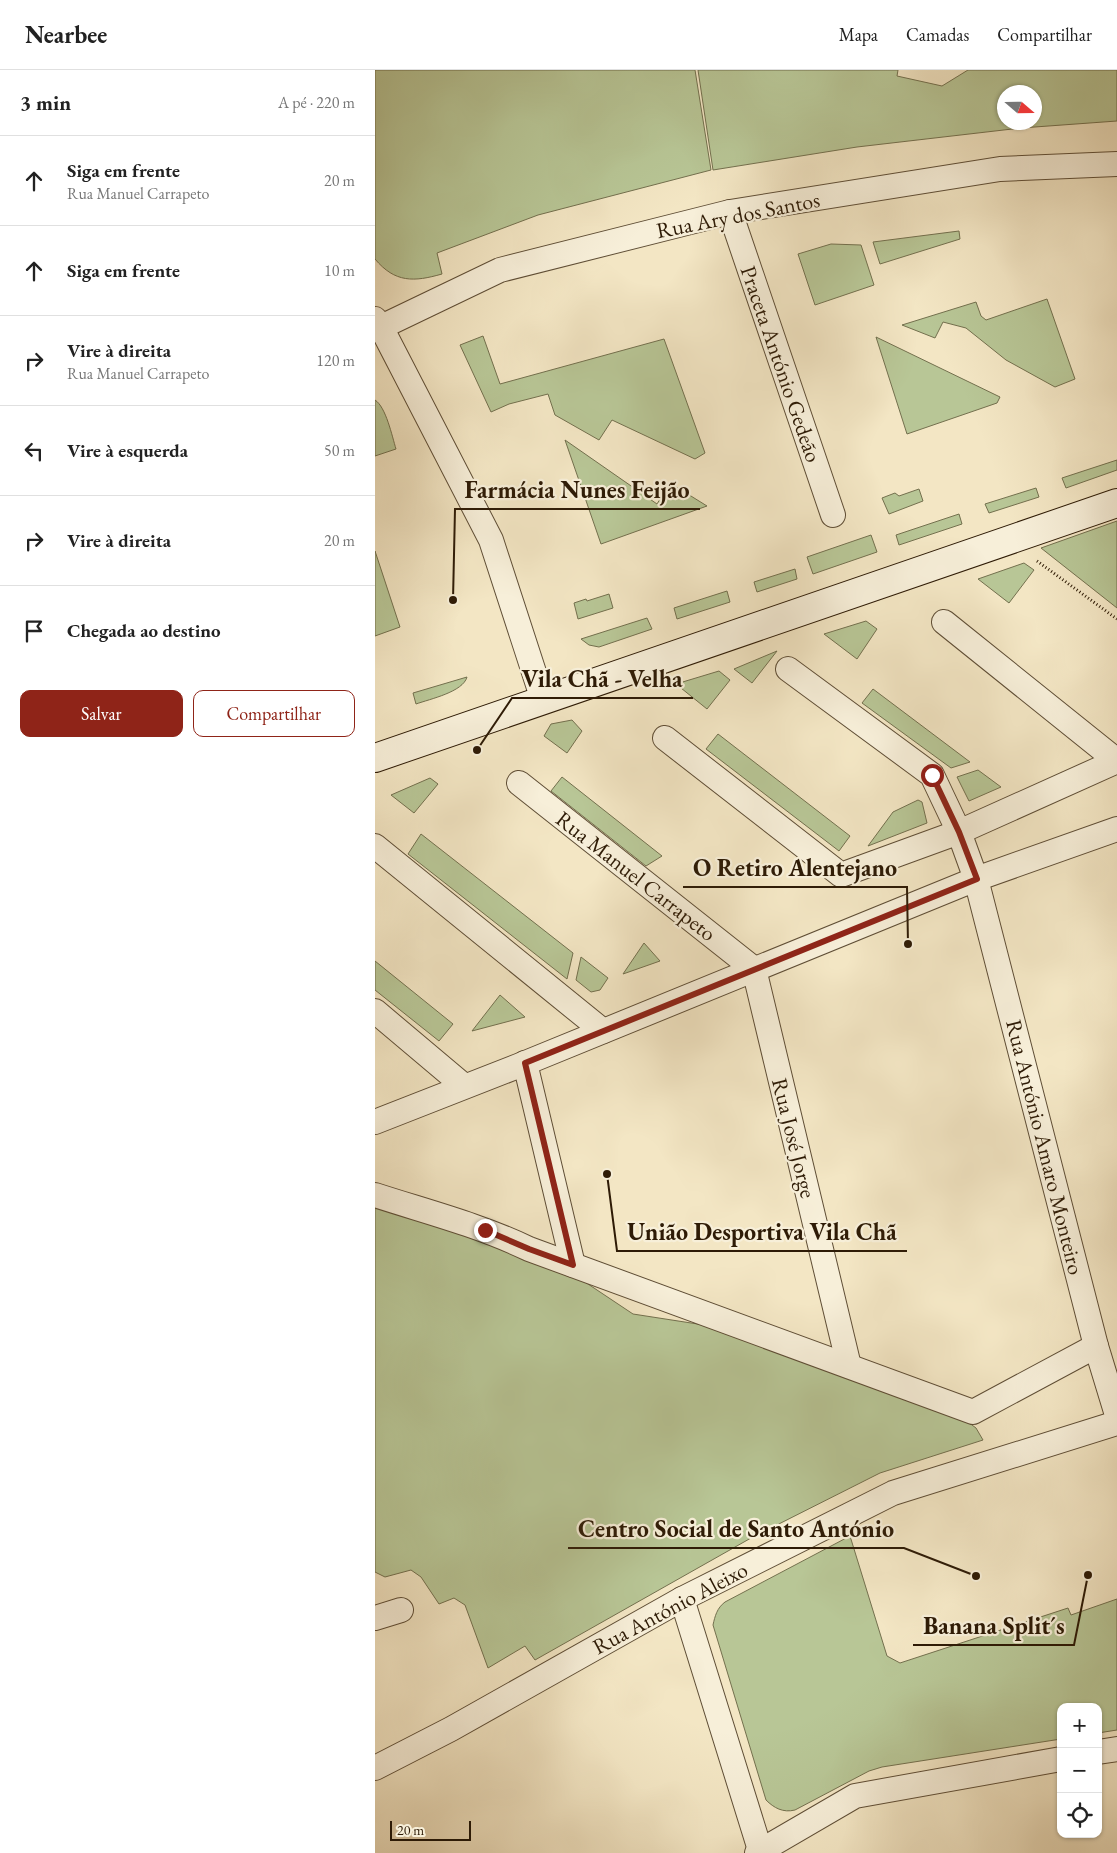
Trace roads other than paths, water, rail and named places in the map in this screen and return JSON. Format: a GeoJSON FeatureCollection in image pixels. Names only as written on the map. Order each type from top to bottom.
{"type":"FeatureCollection","features":[{"type":"Feature","properties":{"kind":"main road"},"geometry":{"type":"LineString","coordinates":[[375,758],[1117,503]]}},
{"type":"Feature","properties":{"kind":"street","name":"Rua Ary dos Santos"},"geometry":{"type":"LineString","coordinates":[[377,325],[500,270],[730,212],[1000,169],[1117,164]]}},
{"type":"Feature","properties":{"kind":"street","name":"Praceta António Gedeão"},"geometry":{"type":"LineString","coordinates":[[730,212],[833,515]]}},
{"type":"Feature","properties":{"kind":"street"},"geometry":{"type":"LineString","coordinates":[[377,325],[491,540],[543,700]]}},
{"type":"Feature","properties":{"kind":"street"},"geometry":{"type":"LineString","coordinates":[[665,738],[841,875],[959,832],[1117,761],[944,622]]}},
{"type":"Feature","properties":{"kind":"street"},"geometry":{"type":"LineString","coordinates":[[789,669],[932,775],[959,832]]}},
{"type":"Feature","properties":{"kind":"street","name":"Rua Manuel Carrapeto"},"geometry":{"type":"LineString","coordinates":[[519,783],[753,969]]}},
{"type":"Feature","properties":{"kind":"street"},"geometry":{"type":"LineString","coordinates":[[375,1122],[977,879],[1117,829]]}},
{"type":"Feature","properties":{"kind":"street","name":"Rua António Amaro Monteiro"},"geometry":{"type":"LineString","coordinates":[[959,832],[977,879],[1096,1346],[1117,1415]]}},
{"type":"Feature","properties":{"kind":"street"},"geometry":{"type":"LineString","coordinates":[[375,846],[603,1031]]}},
{"type":"Feature","properties":{"kind":"street","name":"Rua José Jorge"},"geometry":{"type":"LineString","coordinates":[[753,969],[849,1366]]}},
{"type":"Feature","properties":{"kind":"street"},"geometry":{"type":"LineString","coordinates":[[375,1012],[465,1086]]}},
{"type":"Feature","properties":{"kind":"street"},"geometry":{"type":"LineString","coordinates":[[525,1063],[573,1265]]}},
{"type":"Feature","properties":{"kind":"street"},"geometry":{"type":"LineString","coordinates":[[375,1195],[463,1222],[573,1265],[973,1412],[1096,1346]]}},
{"type":"Feature","properties":{"kind":"street","name":"Rua António Aleixo"},"geometry":{"type":"LineString","coordinates":[[375,1768],[451,1729],[682,1599],[893,1493],[1117,1423]]}},
{"type":"Feature","properties":{"kind":"street"},"geometry":{"type":"LineString","coordinates":[[682,1599],[759,1852],[855,1796],[1057,1760]]}},
{"type":"Feature","properties":{"kind":"street"},"geometry":{"type":"LineString","coordinates":[[375,1618],[401,1610]]}},
{"type":"Feature","properties":{"kind":"street"},"geometry":{"type":"LineString","coordinates":[[1102,1751],[1117,1749]]}},
{"type":"Feature","properties":{"kind":"place","name":"Farmácia Nunes Feijão"},"geometry":{"type":"Point","coordinates":[453,600]}},
{"type":"Feature","properties":{"kind":"place","name":"Vila Chã - Velha"},"geometry":{"type":"Point","coordinates":[477,750]}},
{"type":"Feature","properties":{"kind":"place","name":"O Retiro Alentejano"},"geometry":{"type":"Point","coordinates":[908,944]}},
{"type":"Feature","properties":{"kind":"place","name":"União Desportiva Vila Chã"},"geometry":{"type":"Point","coordinates":[607,1174]}},
{"type":"Feature","properties":{"kind":"place","name":"Banana Split´s"},"geometry":{"type":"Point","coordinates":[1088,1575]}},
{"type":"Feature","properties":{"kind":"place","name":"Centro Social de Santo António"},"geometry":{"type":"Point","coordinates":[976,1576]}}]}
